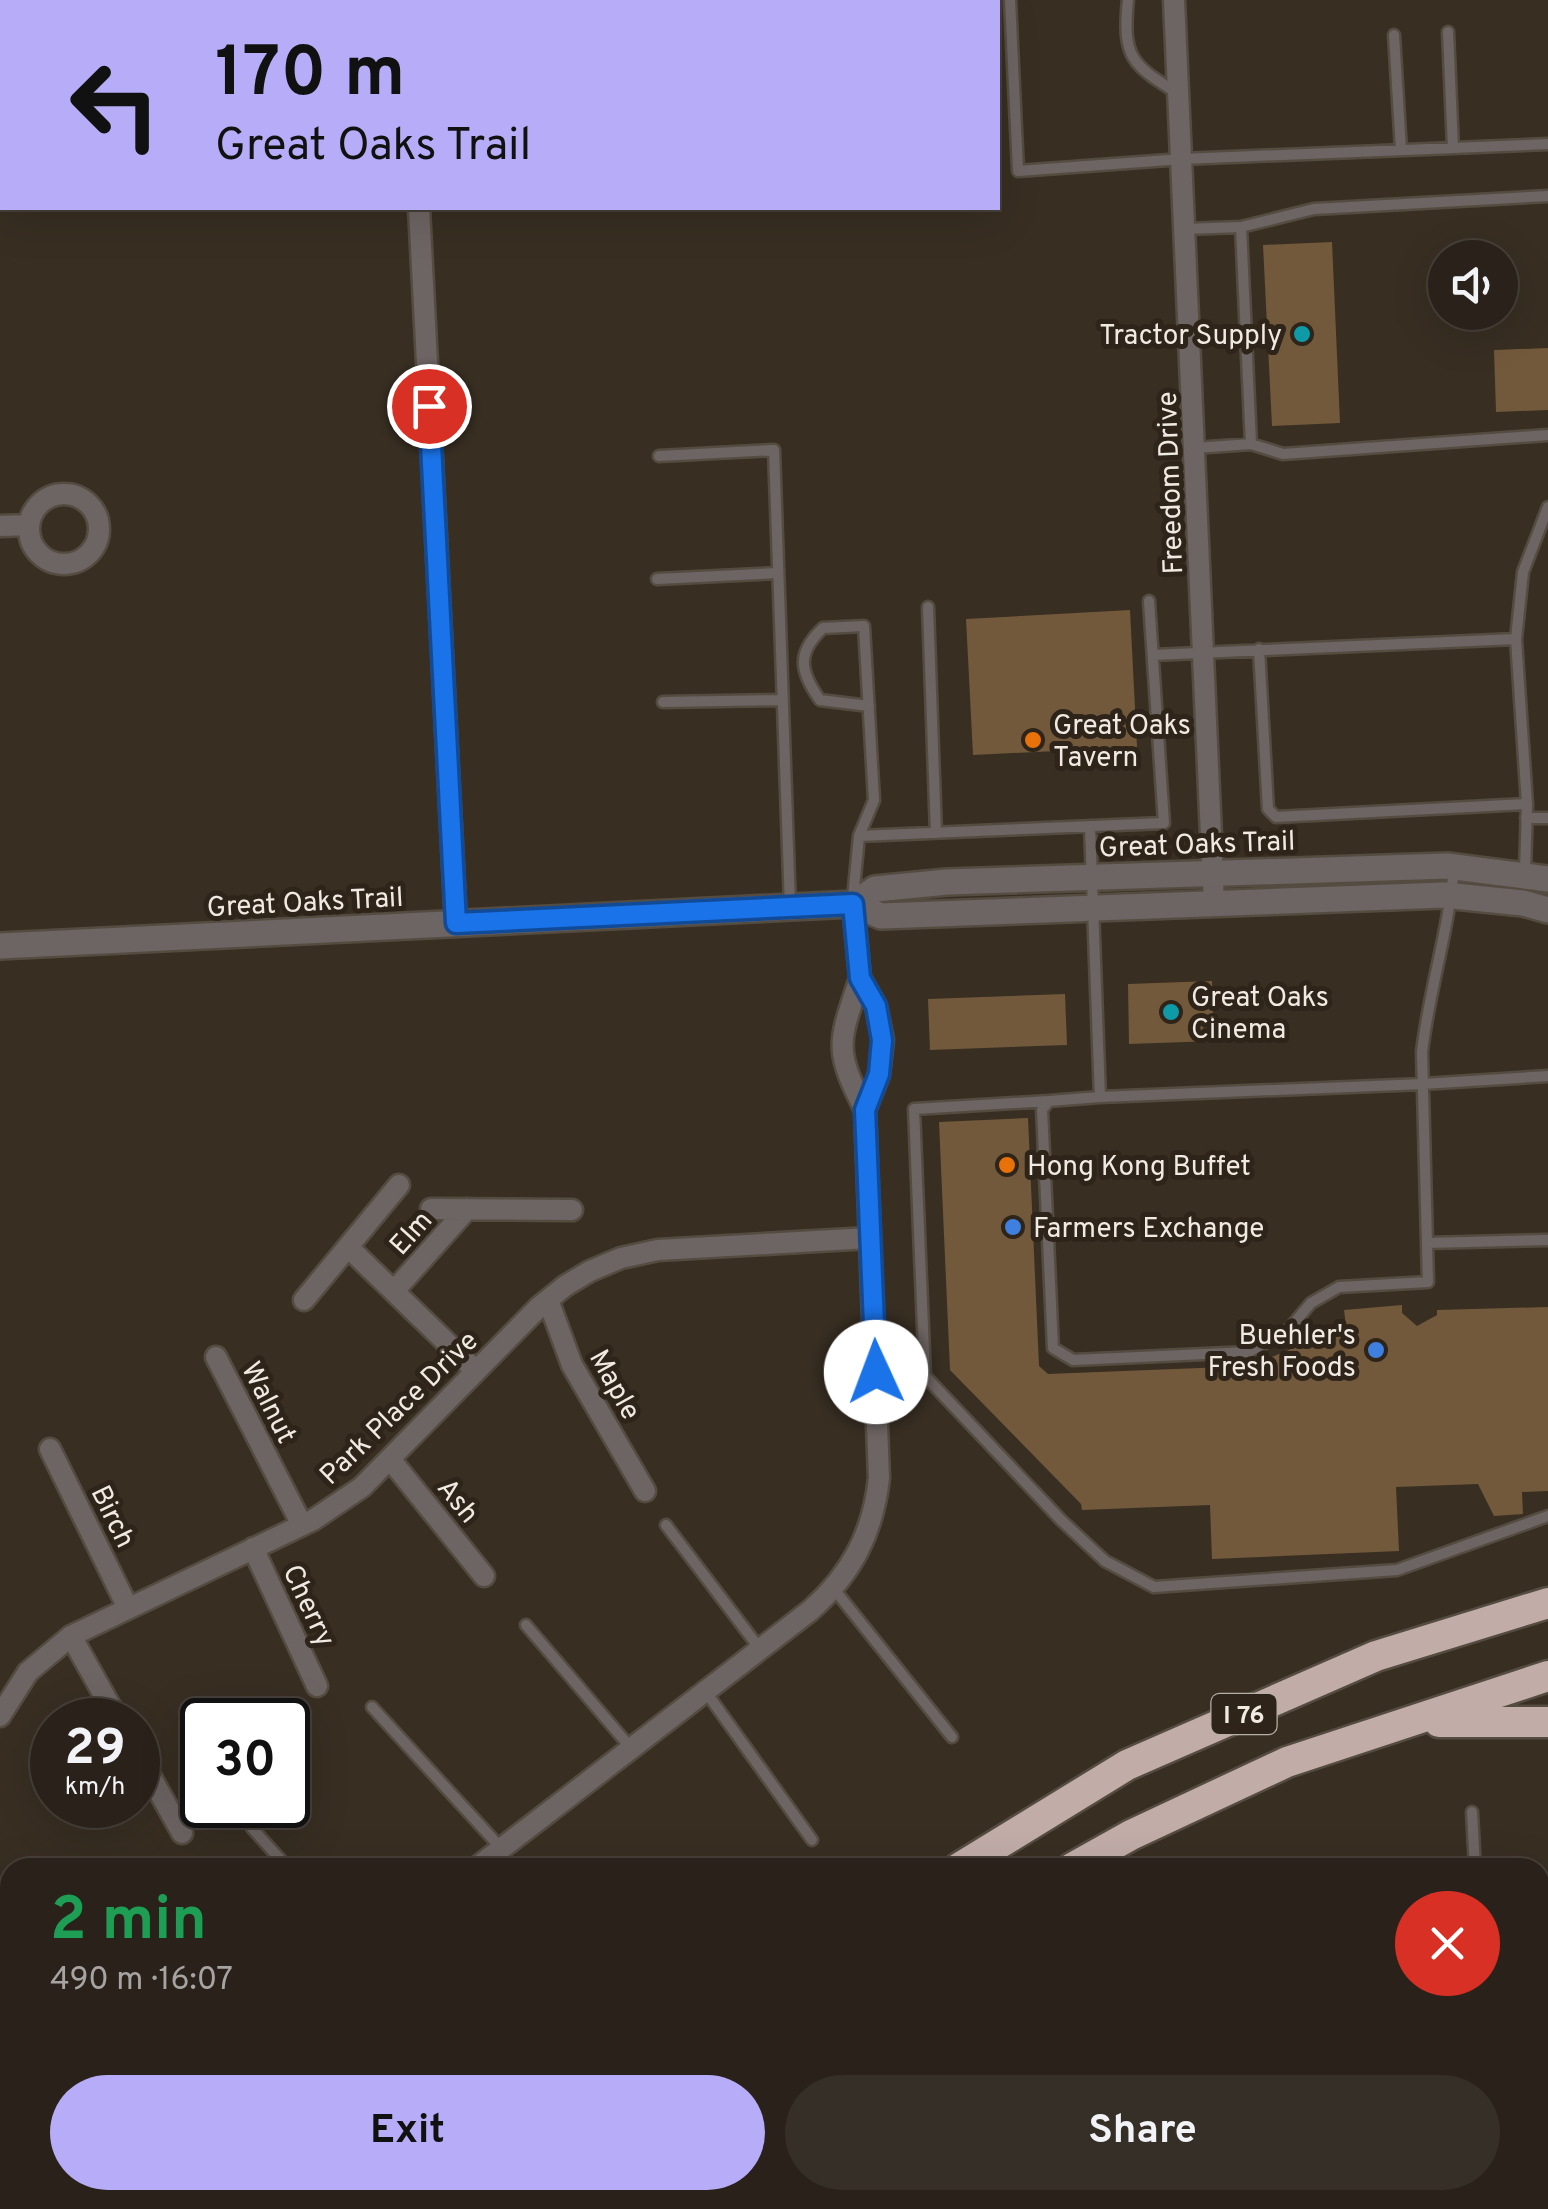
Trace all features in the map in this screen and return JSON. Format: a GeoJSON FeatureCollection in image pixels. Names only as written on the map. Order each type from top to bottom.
{"type":"FeatureCollection","features":[{"type":"Feature","properties":{"kind":"highway","name":"I 76"},"geometry":{"type":"LineString","coordinates":[[976,1858],[1144,1758],[1376,1656],[1548,1603]]}},
{"type":"Feature","properties":{"kind":"highway","name":"I 76"},"geometry":{"type":"LineString","coordinates":[[1091,1858],[1287,1762],[1548,1676]]}},
{"type":"Feature","properties":{"kind":"highway"},"geometry":{"type":"LineString","coordinates":[[1411,1722],[1548,1722]]}},
{"type":"Feature","properties":{"kind":"street","name":"Freedom Drive"},"geometry":{"type":"LineString","coordinates":[[1174,0],[1214,903]]}},
{"type":"Feature","properties":{"kind":"street"},"geometry":{"type":"LineString","coordinates":[[418,210],[456,923]]}},
{"type":"Feature","properties":{"kind":"street"},"geometry":{"type":"LineString","coordinates":[[0,526],[29,524]]}},
{"type":"Feature","properties":{"kind":"street","name":"Great Oaks Trail"},"geometry":{"type":"LineString","coordinates":[[853,904],[875,889],[947,882],[1454,866],[1537,877]]}},
{"type":"Feature","properties":{"kind":"street","name":"Great Oaks Trail"},"geometry":{"type":"LineString","coordinates":[[0,946],[853,904],[881,916],[1452,895],[1524,903],[1548,910]]}},
{"type":"Feature","properties":{"kind":"street"},"geometry":{"type":"LineString","coordinates":[[488,1858],[834,1589],[862,1547],[876,1507],[879,1478],[865,1110],[842,1060],[842,1038],[860,978],[853,904]]}},
{"type":"Feature","properties":{"kind":"street"},"geometry":{"type":"LineString","coordinates":[[860,978],[876,1006],[882,1040],[879,1074],[865,1110]]}},
{"type":"Feature","properties":{"kind":"street","name":"Elm"},"geometry":{"type":"LineString","coordinates":[[304,1300],[399,1185]]}},
{"type":"Feature","properties":{"kind":"street","name":"Elm"},"geometry":{"type":"LineString","coordinates":[[431,1208],[572,1210]]}},
{"type":"Feature","properties":{"kind":"street","name":"Elm"},"geometry":{"type":"LineString","coordinates":[[394,1291],[468,1209]]}},
{"type":"Feature","properties":{"kind":"street","name":"Park Place Drive"},"geometry":{"type":"LineString","coordinates":[[2,1708],[28,1672],[71,1636],[302,1525],[362,1487],[548,1300],[590,1270],[658,1250],[870,1238]]}},
{"type":"Feature","properties":{"kind":"street","name":"Elm"},"geometry":{"type":"LineString","coordinates":[[349,1248],[476,1371]]}},
{"type":"Feature","properties":{"kind":"street","name":"Maple"},"geometry":{"type":"LineString","coordinates":[[548,1300],[572,1365],[645,1491]]}},
{"type":"Feature","properties":{"kind":"street","name":"Walnut"},"geometry":{"type":"LineString","coordinates":[[216,1357],[302,1525]]}},
{"type":"Feature","properties":{"kind":"street","name":"Birch"},"geometry":{"type":"LineString","coordinates":[[50,1449],[128,1608]]}},
{"type":"Feature","properties":{"kind":"street","name":"Ash"},"geometry":{"type":"LineString","coordinates":[[390,1458],[484,1576]]}},
{"type":"Feature","properties":{"kind":"street","name":"Cherry"},"geometry":{"type":"LineString","coordinates":[[253,1548],[316,1686]]}},
{"type":"Feature","properties":{"kind":"street"},"geometry":{"type":"LineString","coordinates":[[71,1636],[106,1698]]}},
{"type":"Feature","properties":{"kind":"street"},"geometry":{"type":"LineString","coordinates":[[160,1794],[182,1833]]}},
{"type":"Feature","properties":{"kind":"lane"},"geometry":{"type":"LineString","coordinates":[[1010,0],[1018,171],[1182,159],[1548,144]]}},
{"type":"Feature","properties":{"kind":"lane"},"geometry":{"type":"LineString","coordinates":[[1128,0],[1126,38],[1132,60],[1146,74],[1180,94]]}},
{"type":"Feature","properties":{"kind":"lane"},"geometry":{"type":"LineString","coordinates":[[1448,32],[1454,148]]}},
{"type":"Feature","properties":{"kind":"lane"},"geometry":{"type":"LineString","coordinates":[[1394,35],[1401,150]]}},
{"type":"Feature","properties":{"kind":"lane"},"geometry":{"type":"LineString","coordinates":[[1185,229],[1241,227],[1314,208],[1548,196]]}},
{"type":"Feature","properties":{"kind":"lane"},"geometry":{"type":"LineString","coordinates":[[1241,227],[1251,444]]}},
{"type":"Feature","properties":{"kind":"lane"},"geometry":{"type":"LineString","coordinates":[[1195,448],[1251,444],[1283,454],[1548,436]]}},
{"type":"Feature","properties":{"kind":"lane"},"geometry":{"type":"LineString","coordinates":[[659,456],[774,450],[790,907]]}},
{"type":"Feature","properties":{"kind":"lane"},"geometry":{"type":"LineString","coordinates":[[1537,877],[1526,818],[1516,639],[1523,572],[1548,507]]}},
{"type":"Feature","properties":{"kind":"lane"},"geometry":{"type":"LineString","coordinates":[[657,579],[778,574]]}},
{"type":"Feature","properties":{"kind":"lane"},"geometry":{"type":"LineString","coordinates":[[859,836],[1164,823],[1150,601]]}},
{"type":"Feature","properties":{"kind":"lane"},"geometry":{"type":"LineString","coordinates":[[928,607],[936,832]]}},
{"type":"Feature","properties":{"kind":"lane"},"geometry":{"type":"LineString","coordinates":[[853,904],[859,836],[874,800],[864,626],[824,628],[810,640],[803,662],[806,680],[820,700],[868,706]]}},
{"type":"Feature","properties":{"kind":"lane"},"geometry":{"type":"LineString","coordinates":[[1153,655],[1516,639]]}},
{"type":"Feature","properties":{"kind":"lane"},"geometry":{"type":"LineString","coordinates":[[1259,650],[1268,809],[1276,817],[1527,804]]}},
{"type":"Feature","properties":{"kind":"lane"},"geometry":{"type":"LineString","coordinates":[[663,702],[782,700]]}},
{"type":"Feature","properties":{"kind":"lane"},"geometry":{"type":"LineString","coordinates":[[1526,818],[1548,818]]}},
{"type":"Feature","properties":{"kind":"lane"},"geometry":{"type":"LineString","coordinates":[[1090,826],[1100,1097]]}},
{"type":"Feature","properties":{"kind":"lane"},"geometry":{"type":"LineString","coordinates":[[1048,1102],[1042,1110],[1053,1348],[1073,1360],[1248,1352],[1289,1329],[1311,1302],[1339,1287],[1428,1282],[1423,1084],[1426,1020],[1447,932],[1454,866]]}},
{"type":"Feature","properties":{"kind":"lane"},"geometry":{"type":"LineString","coordinates":[[1548,1076],[914,1108],[925,1376],[1060,1520],[1105,1561],[1154,1587],[1397,1570],[1548,1516]]}},
{"type":"Feature","properties":{"kind":"lane"},"geometry":{"type":"LineString","coordinates":[[1428,1243],[1548,1240]]}},
{"type":"Feature","properties":{"kind":"lane"},"geometry":{"type":"LineString","coordinates":[[666,1525],[760,1649]]}},
{"type":"Feature","properties":{"kind":"lane"},"geometry":{"type":"LineString","coordinates":[[834,1589],[952,1737]]}},
{"type":"Feature","properties":{"kind":"lane"},"geometry":{"type":"LineString","coordinates":[[526,1625],[632,1749]]}},
{"type":"Feature","properties":{"kind":"lane"},"geometry":{"type":"LineString","coordinates":[[706,1692],[812,1840]]}},
{"type":"Feature","properties":{"kind":"lane"},"geometry":{"type":"LineString","coordinates":[[372,1707],[501,1848]]}},
{"type":"Feature","properties":{"kind":"lane"},"geometry":{"type":"LineString","coordinates":[[1472,1812],[1474,1858]]}},
{"type":"Feature","properties":{"kind":"lane"},"geometry":{"type":"LineString","coordinates":[[252,1828],[279,1858]]}},
{"type":"Feature","properties":{"kind":"building","name":"Tractor Supply"},"geometry":{"type":"Polygon","coordinates":[[[1332,242],[1340,423],[1272,426],[1263,245],[1332,242]]]}},
{"type":"Feature","properties":{"kind":"building"},"geometry":{"type":"Polygon","coordinates":[[[1548,348],[1548,410],[1496,412],[1494,350],[1548,348]]]}},
{"type":"Feature","properties":{"kind":"building"},"geometry":{"type":"Polygon","coordinates":[[[1130,610],[1137,747],[973,755],[966,619],[1130,610]]]}},
{"type":"Feature","properties":{"kind":"building","name":"Great Oaks Cinema"},"geometry":{"type":"Polygon","coordinates":[[[1212,981],[1214,1041],[1129,1044],[1128,984],[1212,981]]]}},
{"type":"Feature","properties":{"kind":"building"},"geometry":{"type":"Polygon","coordinates":[[[1065,994],[1067,1045],[930,1050],[928,999],[1065,994]]]}},
{"type":"Feature","properties":{"kind":"building"},"geometry":{"type":"Polygon","coordinates":[[[1028,1118],[1039,1366],[1048,1374],[1250,1366],[1346,1326],[1344,1310],[1402,1305],[1402,1313],[1417,1326],[1437,1315],[1437,1310],[1548,1307],[1548,1491],[1522,1492],[1523,1514],[1494,1516],[1478,1484],[1396,1487],[1399,1551],[1212,1559],[1210,1505],[1082,1510],[1081,1504],[950,1370],[939,1122],[1028,1118]]]}},
{"type":"Feature","properties":{"kind":"place","name":"Tractor Supply"},"geometry":{"type":"Point","coordinates":[1302,334]}},
{"type":"Feature","properties":{"kind":"place","name":"Great Oaks Tavern"},"geometry":{"type":"Point","coordinates":[1033,740]}},
{"type":"Feature","properties":{"kind":"place","name":"Great Oaks Cinema"},"geometry":{"type":"Point","coordinates":[1171,1012]}},
{"type":"Feature","properties":{"kind":"place","name":"Hong Kong Buffet"},"geometry":{"type":"Point","coordinates":[1007,1165]}},
{"type":"Feature","properties":{"kind":"place","name":"Farmers Exchange"},"geometry":{"type":"Point","coordinates":[1013,1227]}},
{"type":"Feature","properties":{"kind":"place","name":"Buehler's Fresh Foods"},"geometry":{"type":"Point","coordinates":[1376,1350]}},
{"type":"Feature","properties":{"kind":"route"},"geometry":{"type":"LineString","coordinates":[[429,406],[456,923],[853,904],[860,978],[876,1006],[882,1040],[879,1074],[865,1110],[876,1372]]}}]}
